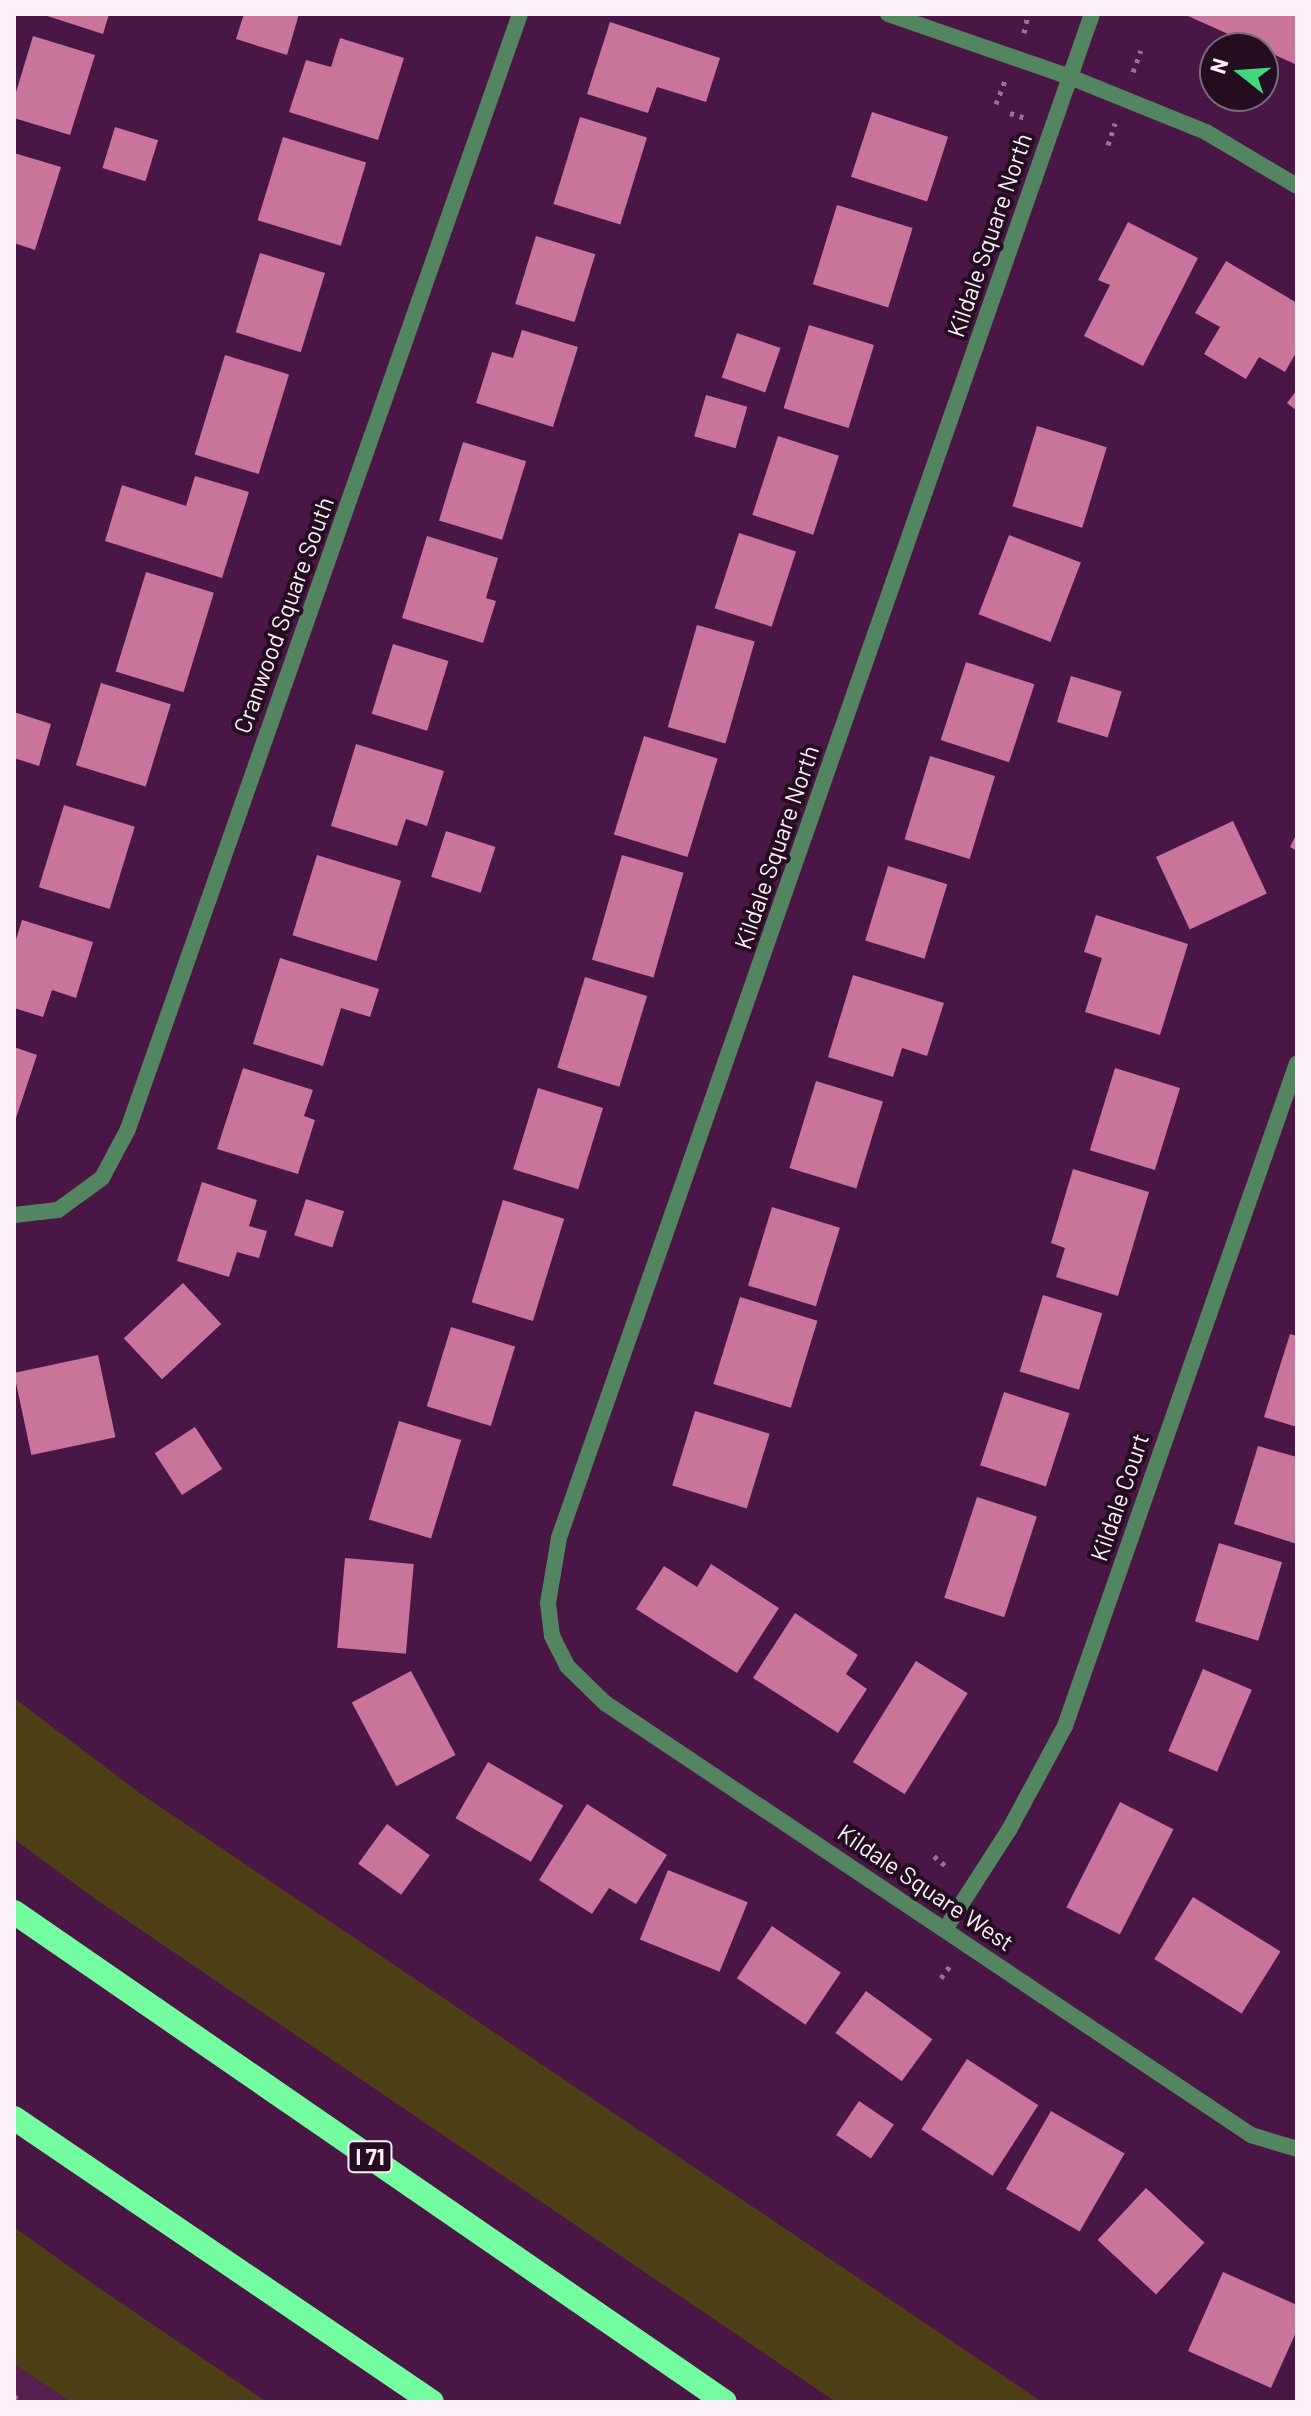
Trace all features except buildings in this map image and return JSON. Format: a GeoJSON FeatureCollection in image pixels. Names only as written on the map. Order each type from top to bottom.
{"type":"FeatureCollection","features":[{"type":"Feature","properties":{"kind":"highway","name":"I 71"},"geometry":{"type":"LineString","coordinates":[[14,1912],[725,2402]]}},
{"type":"Feature","properties":{"kind":"highway"},"geometry":{"type":"LineString","coordinates":[[14,2118],[432,2402]]}},
{"type":"Feature","properties":{"kind":"street","name":"Cranwood Square South"},"geometry":{"type":"LineString","coordinates":[[14,1215],[58,1210],[102,1178],[128,1129],[520,14]]}},
{"type":"Feature","properties":{"kind":"street"},"geometry":{"type":"LineString","coordinates":[[888,14],[1070,77],[1206,132],[1297,186]]}},
{"type":"Feature","properties":{"kind":"street","name":"Kildale Square North"},"geometry":{"type":"LineString","coordinates":[[552,1636],[548,1603],[559,1538],[1092,14]]}},
{"type":"Feature","properties":{"kind":"street","name":"Kildale Court"},"geometry":{"type":"LineString","coordinates":[[946,1928],[1009,1830],[1065,1726],[1297,1063]]}},
{"type":"Feature","properties":{"kind":"street","name":"Kildale Square West"},"geometry":{"type":"LineString","coordinates":[[552,1636],[567,1666],[605,1703],[946,1928],[1251,2135],[1297,2149]]}},
{"type":"Feature","properties":{"kind":"path"},"geometry":{"type":"LineString","coordinates":[[1023,34],[1028,14]]}},
{"type":"Feature","properties":{"kind":"path"},"geometry":{"type":"LineString","coordinates":[[1132,74],[1141,50]]}},
{"type":"Feature","properties":{"kind":"path"},"geometry":{"type":"LineString","coordinates":[[996,104],[1005,80]]}},
{"type":"Feature","properties":{"kind":"path"},"geometry":{"type":"LineString","coordinates":[[1010,113],[1025,118]]}},
{"type":"Feature","properties":{"kind":"path"},"geometry":{"type":"LineString","coordinates":[[1108,145],[1116,119]]}},
{"type":"Feature","properties":{"kind":"path"},"geometry":{"type":"LineString","coordinates":[[934,1856],[947,1867]]}},
{"type":"Feature","properties":{"kind":"path"},"geometry":{"type":"LineString","coordinates":[[941,1978],[951,1965]]}},
{"type":"Feature","properties":{"kind":"path"},"geometry":{"type":"LineString","coordinates":[[14,2396],[22,2402]]}},
{"type":"Feature","properties":{"kind":"shaded area"},"geometry":{"type":"Polygon","coordinates":[[[14,1698],[141,1794],[1042,2402],[836,2402],[94,1898],[14,1839],[14,1698]]]}},
{"type":"Feature","properties":{"kind":"shaded area"},"geometry":{"type":"Polygon","coordinates":[[[14,2227],[267,2402],[71,2402],[14,2364],[14,2227]]]}},
{"type":"Feature","properties":{"kind":"shaded area"},"geometry":{"type":"Polygon","coordinates":[[[14,2364],[71,2402],[14,2402],[14,2364]]]}}]}
